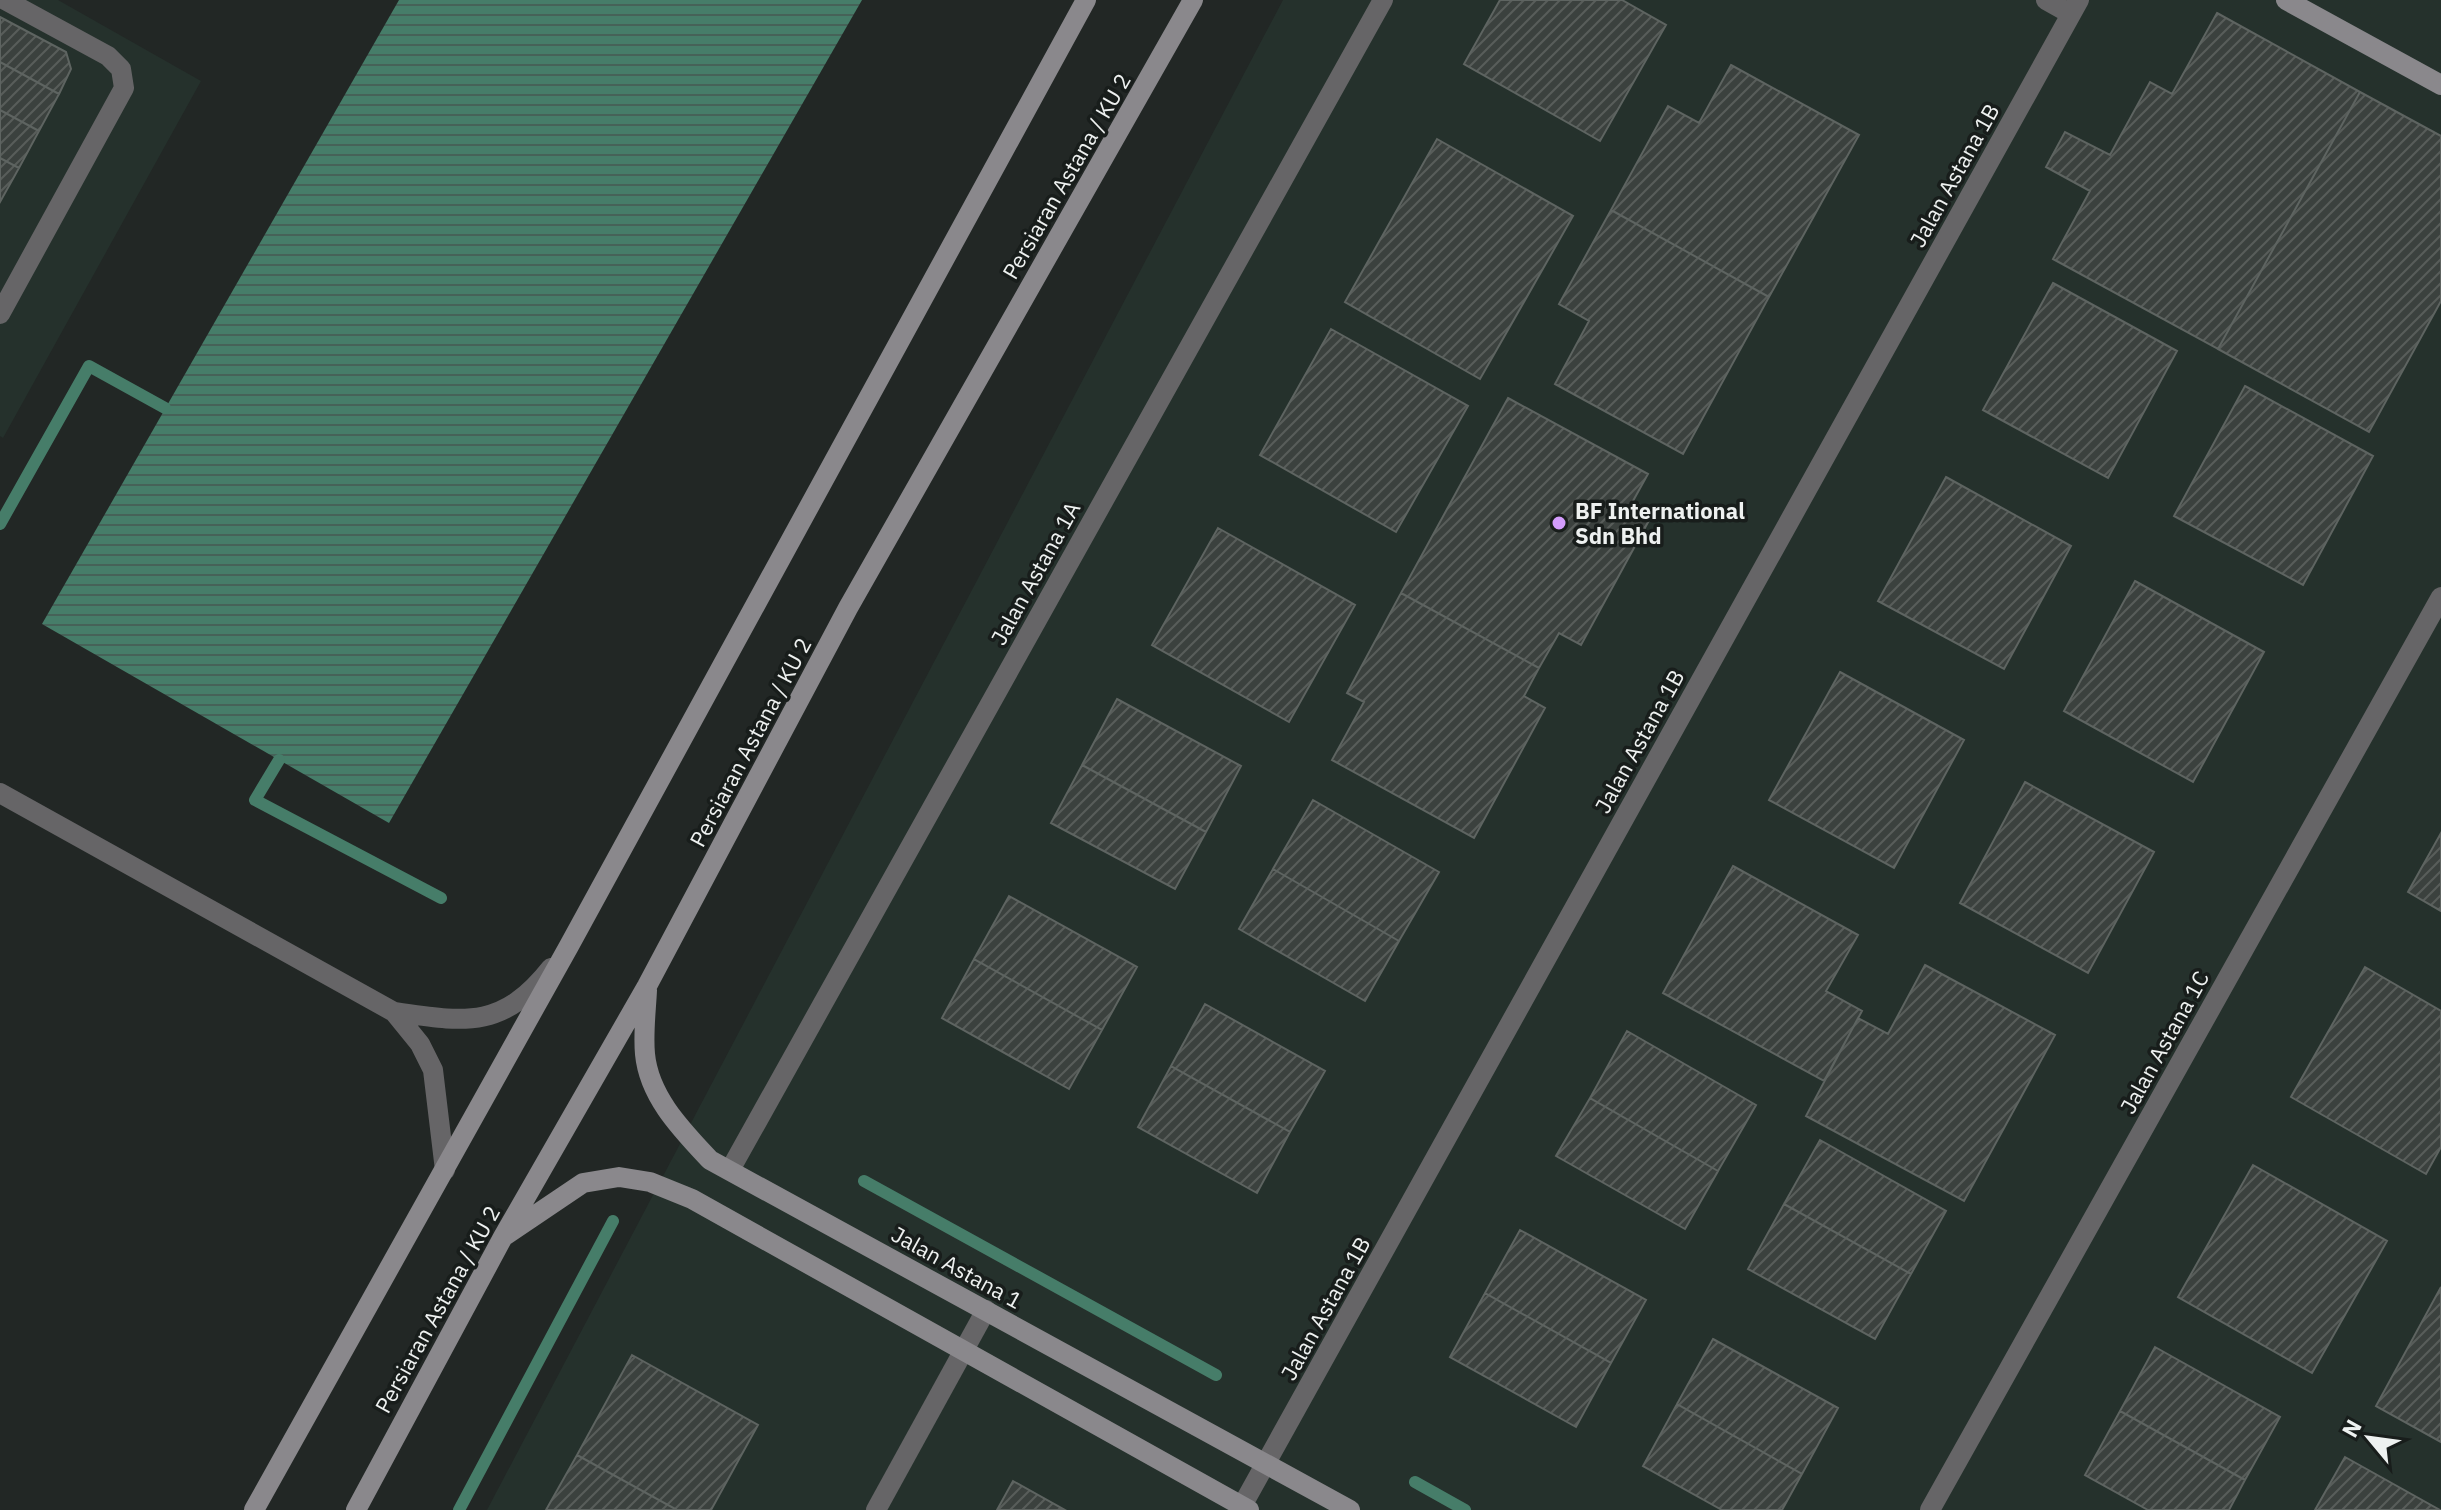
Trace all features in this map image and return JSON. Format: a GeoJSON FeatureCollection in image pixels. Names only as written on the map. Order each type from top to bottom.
{"type":"FeatureCollection","features":[{"type":"Feature","properties":{"kind":"street"},"geometry":{"type":"LineString","coordinates":[[0,314],[124,88],[121,69],[108,56],[5,0]]}},
{"type":"Feature","properties":{"kind":"street"},"geometry":{"type":"LineString","coordinates":[[254,1510],[569,946],[1086,0]]}},
{"type":"Feature","properties":{"kind":"street","name":"Persiaran Astana / KU 2"},"geometry":{"type":"LineString","coordinates":[[356,1510],[503,1237],[647,986],[848,608],[1193,0]]}},
{"type":"Feature","properties":{"kind":"street","name":"Jalan Astana 1A"},"geometry":{"type":"LineString","coordinates":[[730,1170],[1383,0]]}},
{"type":"Feature","properties":{"kind":"street"},"geometry":{"type":"LineString","coordinates":[[2046,0],[2075,7]]}},
{"type":"Feature","properties":{"kind":"street"},"geometry":{"type":"LineString","coordinates":[[2286,0],[2441,85]]}},
{"type":"Feature","properties":{"kind":"street","name":"Jalan Astana 1B"},"geometry":{"type":"LineString","coordinates":[[1246,1508],[1266,1464],[2075,7]]}},
{"type":"Feature","properties":{"kind":"street","name":"Jalan Astana 1C"},"geometry":{"type":"LineString","coordinates":[[1930,1510],[2441,597]]}},
{"type":"Feature","properties":{"kind":"street"},"geometry":{"type":"LineString","coordinates":[[0,793],[394,1012],[451,1020],[478,1018],[507,1010],[536,986],[569,946]]}},
{"type":"Feature","properties":{"kind":"street","name":"Jalan Astana 1"},"geometry":{"type":"LineString","coordinates":[[647,986],[645,1055],[657,1094],[682,1129],[710,1160],[1350,1510]]}},
{"type":"Feature","properties":{"kind":"street"},"geometry":{"type":"LineString","coordinates":[[394,1012],[420,1044],[433,1070],[445,1170]]}},
{"type":"Feature","properties":{"kind":"street"},"geometry":{"type":"LineString","coordinates":[[503,1237],[583,1183],[619,1177],[650,1182],[692,1199],[1246,1508]]}},
{"type":"Feature","properties":{"kind":"street"},"geometry":{"type":"LineString","coordinates":[[876,1510],[986,1310]]}},
{"type":"Feature","properties":{"kind":"shaded area"},"geometry":{"type":"Polygon","coordinates":[[[0,0],[58,0],[201,81],[3,438],[0,436],[0,0]]]}},
{"type":"Feature","properties":{"kind":"shaded area"},"geometry":{"type":"Polygon","coordinates":[[[399,0],[862,0],[389,823],[42,624],[399,0]]]}},
{"type":"Feature","properties":{"kind":"shaded area"},"geometry":{"type":"Polygon","coordinates":[[[1283,0],[2441,0],[2441,1510],[487,1510],[1283,0]]]}},
{"type":"Feature","properties":{"kind":"building"},"geometry":{"type":"Polygon","coordinates":[[[1500,0],[1622,0],[1666,25],[1600,141],[1464,64],[1500,0]]]}},
{"type":"Feature","properties":{"kind":"building"},"geometry":{"type":"Polygon","coordinates":[[[2217,13],[2360,92],[2218,349],[2053,259],[2090,191],[2046,167],[2065,132],[2110,155],[2150,82],[2172,94],[2217,13]]]}},
{"type":"Feature","properties":{"kind":"building"},"geometry":{"type":"Polygon","coordinates":[[[0,17],[66,52],[71,69],[59,94],[0,62],[0,17]]]}},
{"type":"Feature","properties":{"kind":"building"},"geometry":{"type":"Polygon","coordinates":[[[0,62],[59,94],[39,131],[0,110],[0,62]]]}},
{"type":"Feature","properties":{"kind":"building"},"geometry":{"type":"Polygon","coordinates":[[[1731,65],[1859,135],[1769,297],[1611,210],[1668,106],[1699,123],[1731,65]]]}},
{"type":"Feature","properties":{"kind":"building"},"geometry":{"type":"Polygon","coordinates":[[[2360,92],[2441,136],[2441,301],[2369,432],[2218,349],[2360,92]]]}},
{"type":"Feature","properties":{"kind":"building"},"geometry":{"type":"Polygon","coordinates":[[[0,110],[39,131],[19,168],[0,158],[0,110]]]}},
{"type":"Feature","properties":{"kind":"building"},"geometry":{"type":"Polygon","coordinates":[[[1437,139],[1573,216],[1480,379],[1345,302],[1437,139]]]}},
{"type":"Feature","properties":{"kind":"building"},"geometry":{"type":"Polygon","coordinates":[[[0,158],[19,168],[0,202],[0,158]]]}},
{"type":"Feature","properties":{"kind":"building"},"geometry":{"type":"Polygon","coordinates":[[[1611,210],[1769,297],[1683,454],[1555,384],[1589,321],[1559,304],[1611,210]]]}},
{"type":"Feature","properties":{"kind":"building"},"geometry":{"type":"Polygon","coordinates":[[[2053,283],[2177,351],[2108,478],[1983,410],[2053,283]]]}},
{"type":"Feature","properties":{"kind":"building"},"geometry":{"type":"Polygon","coordinates":[[[1331,329],[1468,406],[1396,532],[1260,455],[1331,329]]]}},
{"type":"Feature","properties":{"kind":"building"},"geometry":{"type":"Polygon","coordinates":[[[2245,386],[2373,456],[2303,585],[2174,516],[2245,386]]]}},
{"type":"Feature","properties":{"kind":"building"},"geometry":{"type":"Polygon","coordinates":[[[1508,398],[1648,474],[1633,501],[1653,513],[1581,645],[1559,633],[1539,668],[1401,593],[1508,398]]]}},
{"type":"Feature","properties":{"kind":"building"},"geometry":{"type":"Polygon","coordinates":[[[1946,477],[2071,546],[2004,669],[1878,601],[1946,477]]]}},
{"type":"Feature","properties":{"kind":"building"},"geometry":{"type":"Polygon","coordinates":[[[1218,528],[1355,605],[1289,722],[1152,645],[1218,528]]]}},
{"type":"Feature","properties":{"kind":"building"},"geometry":{"type":"Polygon","coordinates":[[[2135,581],[2264,652],[2193,782],[2064,711],[2135,581]]]}},
{"type":"Feature","properties":{"kind":"building"},"geometry":{"type":"Polygon","coordinates":[[[1401,593],[1539,668],[1524,696],[1545,708],[1474,838],[1332,760],[1364,702],[1347,693],[1401,593]]]}},
{"type":"Feature","properties":{"kind":"building"},"geometry":{"type":"Polygon","coordinates":[[[1840,672],[1964,740],[1894,868],[1769,800],[1840,672]]]}},
{"type":"Feature","properties":{"kind":"building"},"geometry":{"type":"Polygon","coordinates":[[[1117,699],[1241,766],[1206,832],[1082,765],[1117,699]]]}},
{"type":"Feature","properties":{"kind":"building"},"geometry":{"type":"Polygon","coordinates":[[[1082,765],[1206,832],[1175,889],[1051,823],[1082,765]]]}},
{"type":"Feature","properties":{"kind":"building"},"geometry":{"type":"Polygon","coordinates":[[[2025,782],[2154,852],[2088,973],[1960,903],[2025,782]]]}},
{"type":"Feature","properties":{"kind":"building"},"geometry":{"type":"Polygon","coordinates":[[[1313,800],[1439,872],[1399,941],[1273,869],[1313,800]]]}},
{"type":"Feature","properties":{"kind":"building"},"geometry":{"type":"Polygon","coordinates":[[[2441,833],[2441,911],[2408,892],[2441,833]]]}},
{"type":"Feature","properties":{"kind":"building"},"geometry":{"type":"Polygon","coordinates":[[[1733,866],[1858,935],[1826,991],[1862,1011],[1824,1081],[1663,993],[1733,866]]]}},
{"type":"Feature","properties":{"kind":"building"},"geometry":{"type":"Polygon","coordinates":[[[1273,869],[1399,941],[1365,1001],[1239,929],[1273,869]]]}},
{"type":"Feature","properties":{"kind":"building"},"geometry":{"type":"Polygon","coordinates":[[[1009,896],[1137,967],[1102,1030],[974,959],[1009,896]]]}},
{"type":"Feature","properties":{"kind":"building"},"geometry":{"type":"Polygon","coordinates":[[[974,959],[1102,1030],[1069,1089],[942,1018],[974,959]]]}},
{"type":"Feature","properties":{"kind":"building"},"geometry":{"type":"Polygon","coordinates":[[[1925,965],[2055,1035],[1964,1201],[1806,1116],[1858,1018],[1888,1034],[1925,965]]]}},
{"type":"Feature","properties":{"kind":"building"},"geometry":{"type":"Polygon","coordinates":[[[2365,967],[2441,1011],[2441,1147],[2426,1174],[2291,1097],[2365,967]]]}},
{"type":"Feature","properties":{"kind":"building"},"geometry":{"type":"Polygon","coordinates":[[[1205,1004],[1325,1071],[1290,1132],[1171,1066],[1205,1004]]]}},
{"type":"Feature","properties":{"kind":"building"},"geometry":{"type":"Polygon","coordinates":[[[1627,1031],[1756,1105],[1718,1171],[1590,1098],[1627,1031]]]}},
{"type":"Feature","properties":{"kind":"building"},"geometry":{"type":"Polygon","coordinates":[[[1171,1066],[1290,1132],[1257,1193],[1138,1127],[1171,1066]]]}},
{"type":"Feature","properties":{"kind":"building"},"geometry":{"type":"Polygon","coordinates":[[[1590,1098],[1718,1171],[1685,1229],[1556,1156],[1590,1098]]]}},
{"type":"Feature","properties":{"kind":"building"},"geometry":{"type":"Polygon","coordinates":[[[1820,1140],[1946,1211],[1911,1274],[1784,1204],[1820,1140]]]}},
{"type":"Feature","properties":{"kind":"building"},"geometry":{"type":"Polygon","coordinates":[[[2253,1165],[2387,1241],[2312,1373],[2178,1297],[2253,1165]]]}},
{"type":"Feature","properties":{"kind":"building"},"geometry":{"type":"Polygon","coordinates":[[[1784,1204],[1911,1274],[1875,1339],[1748,1269],[1784,1204]]]}},
{"type":"Feature","properties":{"kind":"building"},"geometry":{"type":"Polygon","coordinates":[[[1520,1230],[1646,1300],[1611,1363],[1485,1293],[1520,1230]]]}},
{"type":"Feature","properties":{"kind":"building"},"geometry":{"type":"Polygon","coordinates":[[[2441,1287],[2441,1442],[2376,1406],[2441,1287]]]}},
{"type":"Feature","properties":{"kind":"building"},"geometry":{"type":"Polygon","coordinates":[[[1485,1293],[1611,1363],[1576,1427],[1450,1357],[1485,1293]]]}},
{"type":"Feature","properties":{"kind":"building"},"geometry":{"type":"Polygon","coordinates":[[[1713,1339],[1838,1408],[1802,1474],[1677,1404],[1713,1339]]]}},
{"type":"Feature","properties":{"kind":"building"},"geometry":{"type":"Polygon","coordinates":[[[2155,1347],[2280,1417],[2245,1480],[2120,1411],[2155,1347]]]}},
{"type":"Feature","properties":{"kind":"building"},"geometry":{"type":"Polygon","coordinates":[[[632,1355],[758,1425],[711,1510],[677,1510],[577,1455],[632,1355]]]}},
{"type":"Feature","properties":{"kind":"building"},"geometry":{"type":"Polygon","coordinates":[[[1677,1404],[1802,1474],[1782,1510],[1722,1510],[1643,1466],[1677,1404]]]}},
{"type":"Feature","properties":{"kind":"building"},"geometry":{"type":"Polygon","coordinates":[[[2120,1411],[2245,1480],[2229,1510],[2148,1510],[2085,1475],[2120,1411]]]}},
{"type":"Feature","properties":{"kind":"building"},"geometry":{"type":"Polygon","coordinates":[[[577,1455],[677,1510],[546,1510],[577,1455]]]}},
{"type":"Feature","properties":{"kind":"building"},"geometry":{"type":"Polygon","coordinates":[[[2345,1457],[2440,1510],[2315,1510],[2345,1457]]]}},
{"type":"Feature","properties":{"kind":"building"},"geometry":{"type":"Polygon","coordinates":[[[1013,1481],[1065,1510],[997,1510],[1013,1481]]]}},
{"type":"Feature","properties":{"kind":"waterway"},"geometry":{"type":"LineString","coordinates":[[0,524],[89,366],[165,408]]}},
{"type":"Feature","properties":{"kind":"waterway"},"geometry":{"type":"LineString","coordinates":[[279,760],[255,800],[441,898]]}},
{"type":"Feature","properties":{"kind":"waterway"},"geometry":{"type":"LineString","coordinates":[[864,1181],[1216,1375]]}},
{"type":"Feature","properties":{"kind":"waterway"},"geometry":{"type":"LineString","coordinates":[[459,1510],[613,1221]]}},
{"type":"Feature","properties":{"kind":"waterway"},"geometry":{"type":"LineString","coordinates":[[1415,1482],[1465,1510]]}},
{"type":"Feature","properties":{"kind":"place","name":"BF International Sdn Bhd"},"geometry":{"type":"Point","coordinates":[1559,523]}}]}
